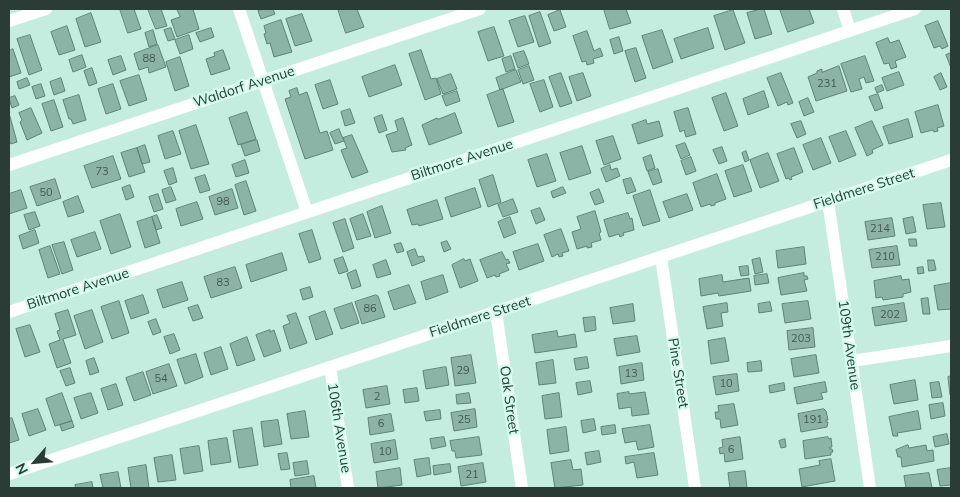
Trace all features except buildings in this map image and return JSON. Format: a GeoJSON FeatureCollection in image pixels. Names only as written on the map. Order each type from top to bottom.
{"type":"FeatureCollection","features":[{"type":"Feature","properties":{"kind":"street"},"geometry":{"type":"LineString","coordinates":[[9,22],[46,9]]}},
{"type":"Feature","properties":{"kind":"street"},"geometry":{"type":"LineString","coordinates":[[239,9],[307,212]]}},
{"type":"Feature","properties":{"kind":"street","name":"Waldorf Avenue"},"geometry":{"type":"LineString","coordinates":[[9,165],[480,9]]}},
{"type":"Feature","properties":{"kind":"street"},"geometry":{"type":"LineString","coordinates":[[843,9],[850,30]]}},
{"type":"Feature","properties":{"kind":"street","name":"Biltmore Avenue"},"geometry":{"type":"LineString","coordinates":[[9,312],[915,9]]}},
{"type":"Feature","properties":{"kind":"street","name":"Fieldmere Street"},"geometry":{"type":"LineString","coordinates":[[9,474],[951,160]]}},
{"type":"Feature","properties":{"kind":"street","name":"109th Avenue"},"geometry":{"type":"LineString","coordinates":[[828,201],[870,488]]}},
{"type":"Feature","properties":{"kind":"street","name":"Pine Street"},"geometry":{"type":"LineString","coordinates":[[661,258],[695,488]]}},
{"type":"Feature","properties":{"kind":"street","name":"Oak Street"},"geometry":{"type":"LineString","coordinates":[[496,312],[522,488]]}},
{"type":"Feature","properties":{"kind":"street"},"geometry":{"type":"LineString","coordinates":[[852,361],[951,346]]}},
{"type":"Feature","properties":{"kind":"street","name":"106th Avenue"},"geometry":{"type":"LineString","coordinates":[[330,367],[348,488]]}}]}
